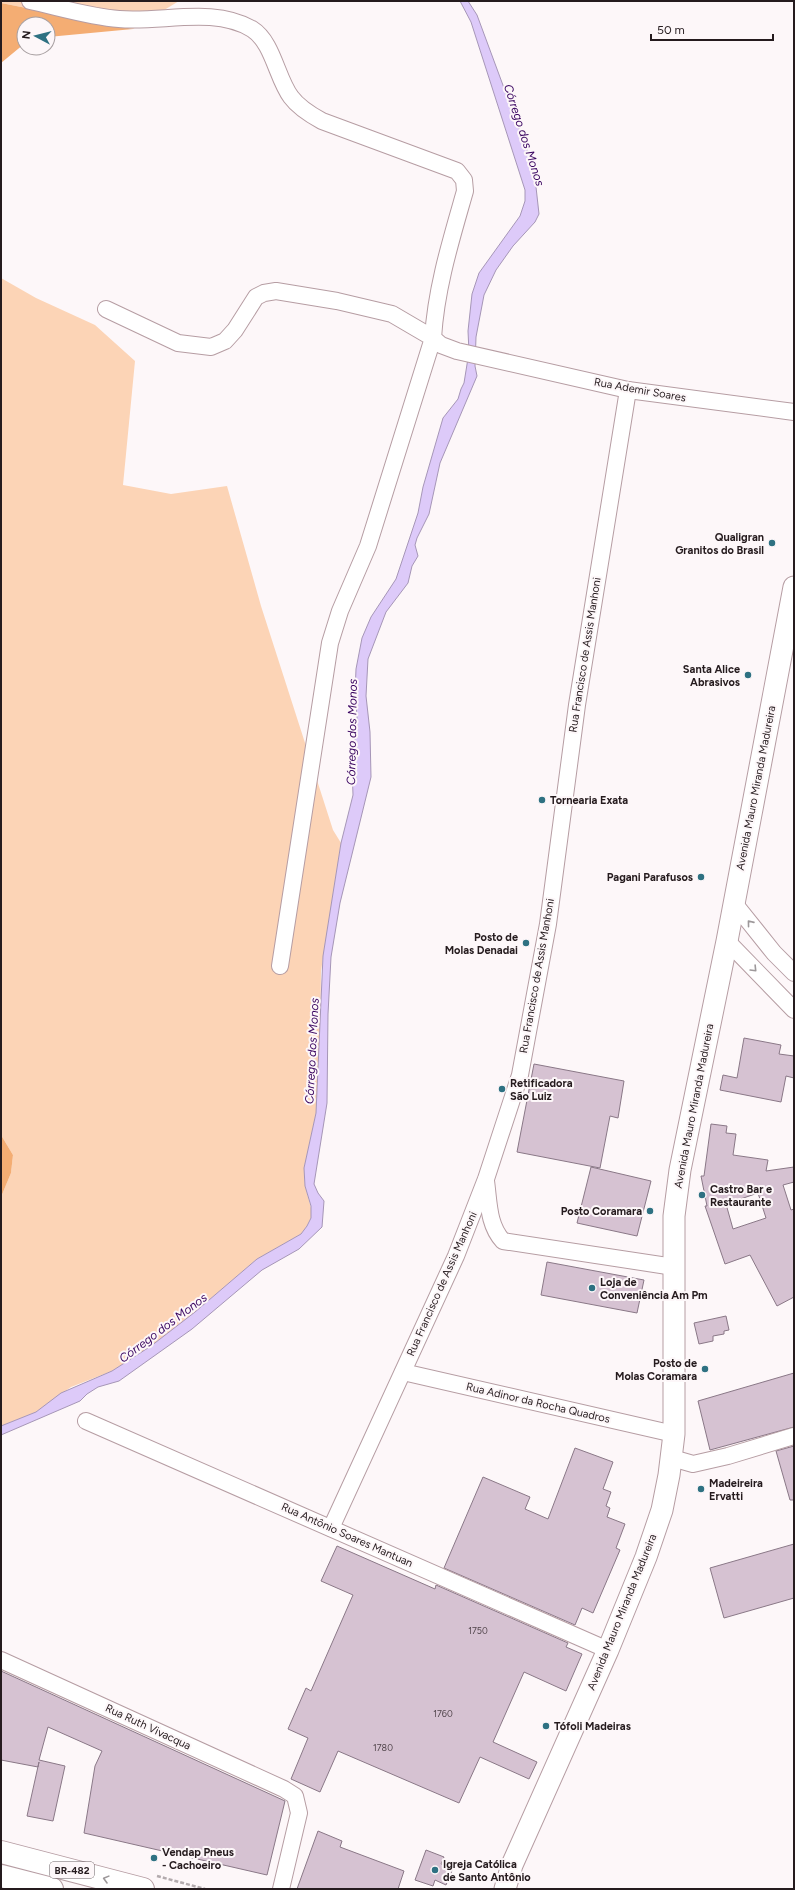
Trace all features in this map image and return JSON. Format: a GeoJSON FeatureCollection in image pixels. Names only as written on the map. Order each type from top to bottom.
{"type":"FeatureCollection","features":[{"type":"Feature","properties":{"kind":"highway","name":"BR-482"},"geometry":{"type":"LineString","coordinates":[[1,1852],[143,1889]]}},
{"type":"Feature","properties":{"kind":"highway","name":"BR-482"},"geometry":{"type":"LineString","coordinates":[[1,1876],[52,1889]]}},
{"type":"Feature","properties":{"kind":"main road","name":"Avenida Mauro Miranda Madureira"},"geometry":{"type":"LineString","coordinates":[[512,1866],[608,1650],[646,1557],[662,1510],[672,1458],[674,1434],[674,1216],[680,1170],[791,618],[794,587]]}},
{"type":"Feature","properties":{"kind":"main road"},"geometry":{"type":"LineString","coordinates":[[497,1889],[512,1866]]}},
{"type":"Feature","properties":{"kind":"main road"},"geometry":{"type":"LineString","coordinates":[[505,1889],[512,1866]]}},
{"type":"Feature","properties":{"kind":"street"},"geometry":{"type":"LineString","coordinates":[[30,1],[117,19],[137,20],[196,17],[216,18],[239,24],[252,30],[263,40],[291,97],[305,111],[322,121],[457,171],[464,180],[465,191],[434,310],[433,338],[368,546],[340,611],[330,643],[280,966]]}},
{"type":"Feature","properties":{"kind":"street","name":"Rua Ademir Soares"},"geometry":{"type":"LineString","coordinates":[[106,309],[178,343],[211,347],[225,341],[235,330],[256,297],[264,293],[276,291],[337,301],[392,314],[433,338],[441,345],[457,351],[628,390],[794,412]]}},
{"type":"Feature","properties":{"kind":"street","name":"Rua Francisco de Assis Manhoni"},"geometry":{"type":"LineString","coordinates":[[331,1528],[456,1256],[486,1179],[520,1075],[548,924],[577,705],[628,390]]}},
{"type":"Feature","properties":{"kind":"street"},"geometry":{"type":"LineString","coordinates":[[734,903],[774,953],[794,973]]}},
{"type":"Feature","properties":{"kind":"street"},"geometry":{"type":"LineString","coordinates":[[727,941],[794,1010]]}},
{"type":"Feature","properties":{"kind":"street"},"geometry":{"type":"LineString","coordinates":[[486,1179],[495,1233],[503,1241],[674,1267]]}},
{"type":"Feature","properties":{"kind":"street","name":"Rua Adinor da Rocha Quadros"},"geometry":{"type":"LineString","coordinates":[[403,1372],[674,1434]]}},
{"type":"Feature","properties":{"kind":"street","name":"Rua Antônio Soares Mantuan"},"geometry":{"type":"LineString","coordinates":[[86,1421],[608,1650]]}},
{"type":"Feature","properties":{"kind":"street"},"geometry":{"type":"LineString","coordinates":[[672,1458],[693,1464],[728,1456],[794,1436]]}},
{"type":"Feature","properties":{"kind":"street","name":"Rua Ruth Vivacqua"},"geometry":{"type":"LineString","coordinates":[[1,1660],[284,1789],[295,1796],[299,1813],[281,1889]]}},
{"type":"Feature","properties":{"kind":"shaded area"},"geometry":{"type":"Polygon","coordinates":[[[1,1],[179,1],[133,29],[1,3],[1,1]]]}},
{"type":"Feature","properties":{"kind":"shaded area"},"geometry":{"type":"Polygon","coordinates":[[[460,1],[468,1],[477,15],[534,169],[539,214],[535,222],[513,246],[496,270],[484,295],[476,337],[475,366],[477,376],[440,463],[429,514],[415,545],[418,556],[412,566],[408,583],[386,612],[368,659],[366,696],[370,732],[371,777],[340,903],[331,957],[328,1014],[327,1103],[314,1184],[324,1201],[322,1227],[299,1249],[262,1270],[192,1329],[119,1381],[98,1387],[87,1394],[80,1401],[1,1435],[1,1426],[36,1412],[61,1393],[112,1371],[151,1346],[195,1312],[257,1259],[301,1234],[311,1218],[311,1206],[305,1186],[304,1168],[316,1113],[323,956],[341,843],[353,795],[352,766],[357,718],[355,693],[356,669],[362,638],[371,617],[396,579],[418,513],[423,487],[443,418],[458,399],[464,383],[469,352],[468,331],[472,294],[479,273],[520,216],[525,201],[525,190],[471,22],[460,1]]]}},
{"type":"Feature","properties":{"kind":"shaded area"},"geometry":{"type":"Polygon","coordinates":[[[1,3],[133,29],[56,36],[56,16],[16,16],[16,51],[1,63],[1,3]]]}},
{"type":"Feature","properties":{"kind":"shaded area"},"geometry":{"type":"Polygon","coordinates":[[[1,278],[36,298],[95,325],[135,361],[123,485],[171,494],[227,486],[261,606],[333,830],[341,843],[321,971],[320,1039],[316,1113],[304,1168],[305,1186],[311,1208],[311,1218],[307,1226],[301,1234],[257,1259],[195,1312],[151,1346],[125,1363],[112,1371],[71,1387],[36,1412],[1,1426],[1,1197],[11,1173],[13,1155],[1,1135],[1,278]]]}},
{"type":"Feature","properties":{"kind":"shaded area"},"geometry":{"type":"Polygon","coordinates":[[[1,1135],[13,1155],[11,1173],[1,1197],[1,1135]]]}},
{"type":"Feature","properties":{"kind":"building"},"geometry":{"type":"Polygon","coordinates":[[[744,1038],[781,1045],[779,1054],[794,1056],[794,1078],[786,1076],[781,1102],[720,1090],[723,1075],[737,1078],[744,1038]]]}},
{"type":"Feature","properties":{"kind":"building"},"geometry":{"type":"Polygon","coordinates":[[[534,1064],[624,1081],[618,1118],[610,1116],[600,1168],[517,1152],[534,1064]]]}},
{"type":"Feature","properties":{"kind":"building"},"geometry":{"type":"Polygon","coordinates":[[[711,1124],[727,1126],[726,1133],[736,1134],[733,1155],[768,1160],[766,1171],[794,1167],[794,1182],[783,1185],[791,1210],[794,1209],[794,1297],[777,1306],[750,1255],[725,1264],[705,1206],[707,1206],[701,1176],[704,1176],[711,1124]],[[758,1193],[726,1204],[733,1229],[766,1218],[758,1193]]]}},
{"type":"Feature","properties":{"kind":"building"},"geometry":{"type":"Polygon","coordinates":[[[591,1167],[651,1181],[637,1236],[577,1223],[591,1167]]]}},
{"type":"Feature","properties":{"kind":"building","name":"Loja de Conveniência Am Pm"},"geometry":{"type":"Polygon","coordinates":[[[547,1262],[644,1280],[637,1313],[541,1295],[547,1262]]]}},
{"type":"Feature","properties":{"kind":"building"},"geometry":{"type":"Polygon","coordinates":[[[726,1316],[729,1330],[724,1331],[724,1334],[713,1336],[713,1341],[699,1344],[694,1323],[726,1316]]]}},
{"type":"Feature","properties":{"kind":"building"},"geometry":{"type":"Polygon","coordinates":[[[794,1373],[794,1427],[710,1450],[698,1401],[794,1373]]]}},
{"type":"Feature","properties":{"kind":"building"},"geometry":{"type":"Polygon","coordinates":[[[794,1446],[794,1500],[790,1500],[776,1451],[794,1446]]]}},
{"type":"Feature","properties":{"kind":"building"},"geometry":{"type":"Polygon","coordinates":[[[575,1448],[613,1462],[603,1489],[611,1492],[606,1506],[610,1508],[607,1517],[625,1524],[616,1548],[620,1550],[593,1613],[582,1608],[575,1625],[444,1568],[483,1477],[530,1497],[525,1509],[548,1519],[575,1448]]]}},
{"type":"Feature","properties":{"kind":"building"},"geometry":{"type":"Polygon","coordinates":[[[794,1544],[794,1598],[724,1618],[710,1568],[794,1544]]]}},
{"type":"Feature","properties":{"kind":"building"},"geometry":{"type":"Polygon","coordinates":[[[337,1546],[435,1589],[436,1585],[568,1643],[566,1647],[582,1654],[566,1691],[524,1672],[493,1742],[537,1762],[529,1779],[480,1757],[459,1803],[338,1751],[320,1792],[291,1779],[308,1738],[288,1729],[306,1688],[311,1691],[353,1595],[321,1581],[337,1546]]]}},
{"type":"Feature","properties":{"kind":"building"},"geometry":{"type":"Polygon","coordinates":[[[1,1671],[285,1801],[267,1875],[84,1833],[95,1766],[102,1751],[48,1727],[39,1760],[65,1766],[53,1821],[27,1816],[38,1767],[1,1760],[1,1671]]]}},
{"type":"Feature","properties":{"kind":"building"},"geometry":{"type":"Polygon","coordinates":[[[318,1831],[342,1841],[340,1847],[404,1871],[398,1889],[297,1889],[318,1831]]]}},
{"type":"Feature","properties":{"kind":"building","name":"Igreja Católica de Santo Antônio"},"geometry":{"type":"Polygon","coordinates":[[[426,1850],[444,1857],[441,1864],[453,1868],[446,1885],[435,1880],[433,1886],[415,1880],[426,1850]]]}},
{"type":"Feature","properties":{"kind":"place","name":"Qualigran Granitos do Brasil"},"geometry":{"type":"Point","coordinates":[772,543]}},
{"type":"Feature","properties":{"kind":"place","name":"Santa Alice Abrasivos"},"geometry":{"type":"Point","coordinates":[748,675]}},
{"type":"Feature","properties":{"kind":"place","name":"Tornearia Exata"},"geometry":{"type":"Point","coordinates":[542,800]}},
{"type":"Feature","properties":{"kind":"place","name":"Pagani Parafusos"},"geometry":{"type":"Point","coordinates":[701,877]}},
{"type":"Feature","properties":{"kind":"place","name":"Posto de Molas Denadai"},"geometry":{"type":"Point","coordinates":[526,943]}},
{"type":"Feature","properties":{"kind":"place","name":"Retificadora São Luiz"},"geometry":{"type":"Point","coordinates":[502,1089]}},
{"type":"Feature","properties":{"kind":"place","name":"Castro Bar e Restaurante"},"geometry":{"type":"Point","coordinates":[702,1195]}},
{"type":"Feature","properties":{"kind":"place","name":"Posto Coramara"},"geometry":{"type":"Point","coordinates":[650,1211]}},
{"type":"Feature","properties":{"kind":"place","name":"Loja de Conveniência Am Pm"},"geometry":{"type":"Point","coordinates":[592,1288]}},
{"type":"Feature","properties":{"kind":"place","name":"Posto de Molas Coramara"},"geometry":{"type":"Point","coordinates":[705,1369]}},
{"type":"Feature","properties":{"kind":"place","name":"Madeireira Ervatti"},"geometry":{"type":"Point","coordinates":[701,1489]}},
{"type":"Feature","properties":{"kind":"place","name":"Tófoli Madeiras"},"geometry":{"type":"Point","coordinates":[546,1726]}},
{"type":"Feature","properties":{"kind":"place","name":"Vendap Pneus - Cachoeiro"},"geometry":{"type":"Point","coordinates":[154,1858]}},
{"type":"Feature","properties":{"kind":"place","name":"Igreja Católica de Santo Antônio"},"geometry":{"type":"Point","coordinates":[435,1870]}},
{"type":"Feature","properties":{"kind":"water label","name":"Córrego dos Monos"},"geometry":{"type":"Point","coordinates":[524,135]}},
{"type":"Feature","properties":{"kind":"water label","name":"Córrego dos Monos"},"geometry":{"type":"Point","coordinates":[352,732]}},
{"type":"Feature","properties":{"kind":"water label","name":"Córrego dos Monos"},"geometry":{"type":"Point","coordinates":[312,1051]}},
{"type":"Feature","properties":{"kind":"water label","name":"Córrego dos Monos"},"geometry":{"type":"Point","coordinates":[163,1328]}}]}
